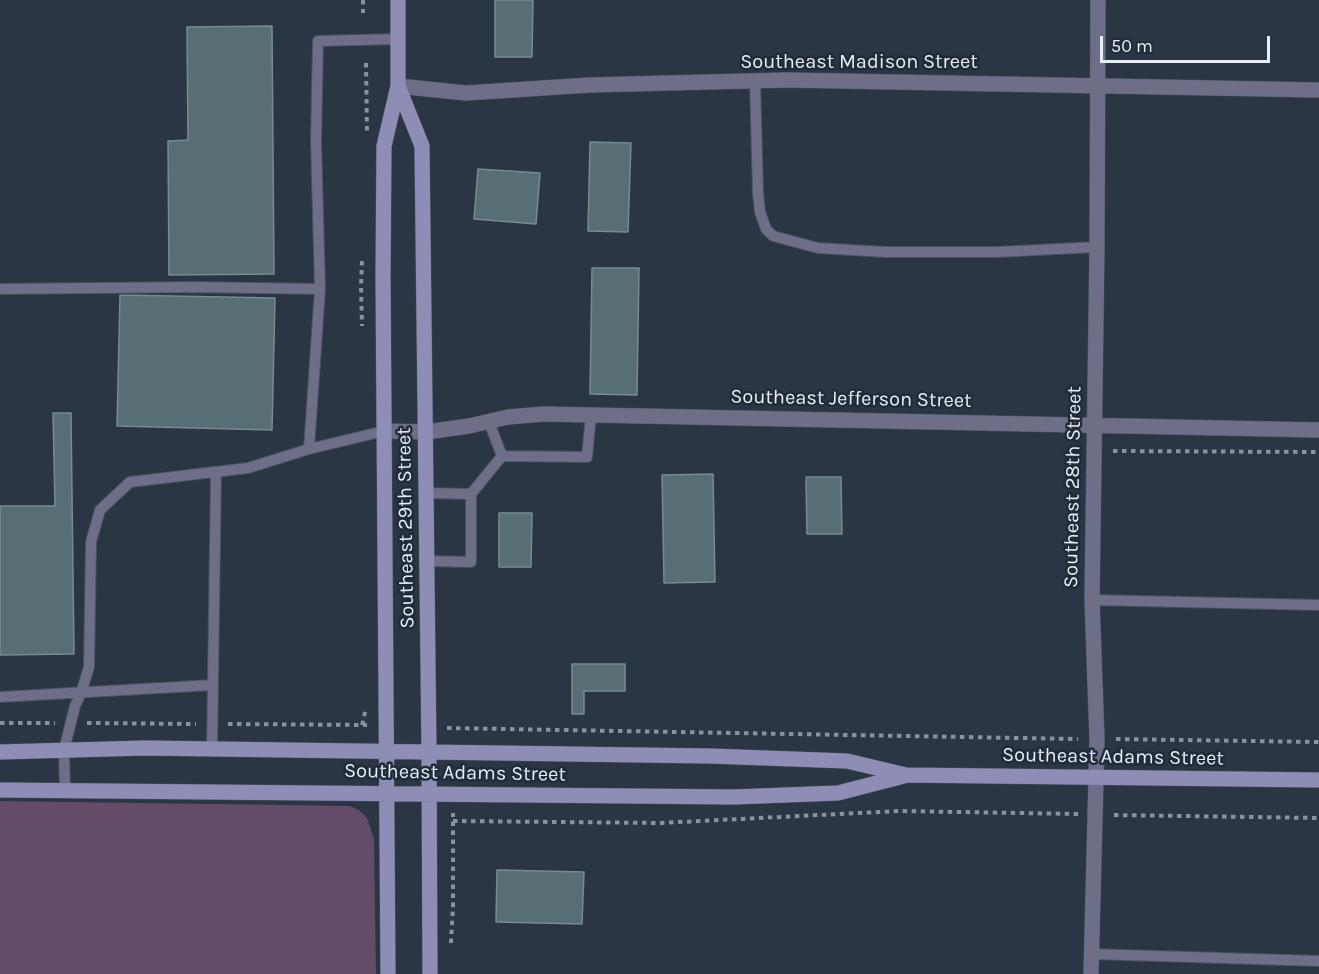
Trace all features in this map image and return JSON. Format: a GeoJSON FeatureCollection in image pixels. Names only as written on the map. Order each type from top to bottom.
{"type":"FeatureCollection","features":[{"type":"Feature","properties":{"kind":"main road","name":"Southeast 29th Street"},"geometry":{"type":"LineString","coordinates":[[388,974],[384,146],[398,86],[398,0]]}},
{"type":"Feature","properties":{"kind":"main road","name":"Southeast 29th Street"},"geometry":{"type":"LineString","coordinates":[[398,86],[422,146],[430,974]]}},
{"type":"Feature","properties":{"kind":"main road","name":"Southeast Adams Street"},"geometry":{"type":"LineString","coordinates":[[0,752],[212,749],[699,755],[848,761],[906,775],[1319,780]]}},
{"type":"Feature","properties":{"kind":"main road","name":"Southeast Adams Street"},"geometry":{"type":"LineString","coordinates":[[0,790],[734,797],[838,793],[906,775]]}},
{"type":"Feature","properties":{"kind":"street","name":"Southeast 28th Street"},"geometry":{"type":"LineString","coordinates":[[1091,974],[1097,778],[1092,600],[1098,0]]}},
{"type":"Feature","properties":{"kind":"street","name":"Southeast Madison Street"},"geometry":{"type":"LineString","coordinates":[[398,86],[466,93],[590,86],[799,80],[1319,90]]}},
{"type":"Feature","properties":{"kind":"street","name":"Southeast Jefferson Street"},"geometry":{"type":"LineString","coordinates":[[384,431],[426,432],[469,426],[508,417],[544,414],[1319,430]]}},
{"type":"Feature","properties":{"kind":"lane"},"geometry":{"type":"LineString","coordinates":[[309,449],[320,289],[316,141],[318,42],[398,39]]}},
{"type":"Feature","properties":{"kind":"lane"},"geometry":{"type":"LineString","coordinates":[[755,81],[760,212],[766,229],[773,236],[818,248],[885,252],[997,252],[1097,247]]}},
{"type":"Feature","properties":{"kind":"lane"},"geometry":{"type":"LineString","coordinates":[[0,289],[194,287],[320,289]]}},
{"type":"Feature","properties":{"kind":"lane"},"geometry":{"type":"LineString","coordinates":[[502,456],[587,457],[591,415]]}},
{"type":"Feature","properties":{"kind":"lane"},"geometry":{"type":"LineString","coordinates":[[489,422],[502,456]]}},
{"type":"Feature","properties":{"kind":"lane"},"geometry":{"type":"LineString","coordinates":[[65,790],[64,750],[75,706],[89,667],[91,542],[100,510],[130,482],[248,468],[309,449],[384,431]]}},
{"type":"Feature","properties":{"kind":"lane"},"geometry":{"type":"LineString","coordinates":[[427,561],[471,562],[471,494],[502,456]]}},
{"type":"Feature","properties":{"kind":"lane"},"geometry":{"type":"LineString","coordinates":[[212,749],[216,472]]}},
{"type":"Feature","properties":{"kind":"lane"},"geometry":{"type":"LineString","coordinates":[[427,493],[471,494]]}},
{"type":"Feature","properties":{"kind":"lane"},"geometry":{"type":"LineString","coordinates":[[1092,600],[1319,605]]}},
{"type":"Feature","properties":{"kind":"lane"},"geometry":{"type":"LineString","coordinates":[[0,697],[213,685]]}},
{"type":"Feature","properties":{"kind":"lane"},"geometry":{"type":"LineString","coordinates":[[1091,954],[1319,961]]}},
{"type":"Feature","properties":{"kind":"path"},"geometry":{"type":"LineString","coordinates":[[363,0],[363,13]]}},
{"type":"Feature","properties":{"kind":"path"},"geometry":{"type":"LineString","coordinates":[[1104,450],[1319,452]]}},
{"type":"Feature","properties":{"kind":"path"},"geometry":{"type":"LineString","coordinates":[[0,723],[386,726]]}},
{"type":"Feature","properties":{"kind":"path"},"geometry":{"type":"LineString","coordinates":[[428,727],[1319,742]]}},
{"type":"Feature","properties":{"kind":"path"},"geometry":{"type":"LineString","coordinates":[[451,945],[453,794]]}},
{"type":"Feature","properties":{"kind":"path"},"geometry":{"type":"LineString","coordinates":[[453,821],[660,823],[899,811],[1319,818]]}},
{"type":"Feature","properties":{"kind":"shaded area"},"geometry":{"type":"Polygon","coordinates":[[[0,801],[350,806],[359,810],[367,818],[374,839],[376,974],[0,974],[0,801]]]}},
{"type":"Feature","properties":{"kind":"building"},"geometry":{"type":"Polygon","coordinates":[[[495,0],[533,0],[532,57],[495,57],[495,0]]]}},
{"type":"Feature","properties":{"kind":"building"},"geometry":{"type":"Polygon","coordinates":[[[272,26],[274,274],[169,275],[168,141],[188,140],[187,27],[272,26]]]}},
{"type":"Feature","properties":{"kind":"building"},"geometry":{"type":"Polygon","coordinates":[[[590,142],[631,143],[628,232],[588,231],[590,142]]]}},
{"type":"Feature","properties":{"kind":"building"},"geometry":{"type":"Polygon","coordinates":[[[478,169],[540,173],[536,224],[474,219],[478,169]]]}},
{"type":"Feature","properties":{"kind":"building"},"geometry":{"type":"Polygon","coordinates":[[[592,268],[639,268],[637,395],[590,394],[592,268]]]}},
{"type":"Feature","properties":{"kind":"building"},"geometry":{"type":"Polygon","coordinates":[[[120,295],[275,298],[272,430],[117,426],[120,295]]]}},
{"type":"Feature","properties":{"kind":"building"},"geometry":{"type":"Polygon","coordinates":[[[53,413],[71,413],[74,654],[0,655],[0,506],[55,506],[53,413]]]}},
{"type":"Feature","properties":{"kind":"building"},"geometry":{"type":"Polygon","coordinates":[[[713,474],[715,582],[664,583],[662,475],[713,474]]]}},
{"type":"Feature","properties":{"kind":"building"},"geometry":{"type":"Polygon","coordinates":[[[806,477],[841,477],[842,534],[807,534],[806,477]]]}},
{"type":"Feature","properties":{"kind":"building"},"geometry":{"type":"Polygon","coordinates":[[[499,513],[532,513],[531,567],[499,567],[499,513]]]}},
{"type":"Feature","properties":{"kind":"building"},"geometry":{"type":"Polygon","coordinates":[[[572,664],[625,664],[625,691],[584,691],[584,714],[572,714],[572,664]]]}},
{"type":"Feature","properties":{"kind":"building"},"geometry":{"type":"Polygon","coordinates":[[[497,870],[584,872],[582,924],[496,922],[497,870]]]}}]}
